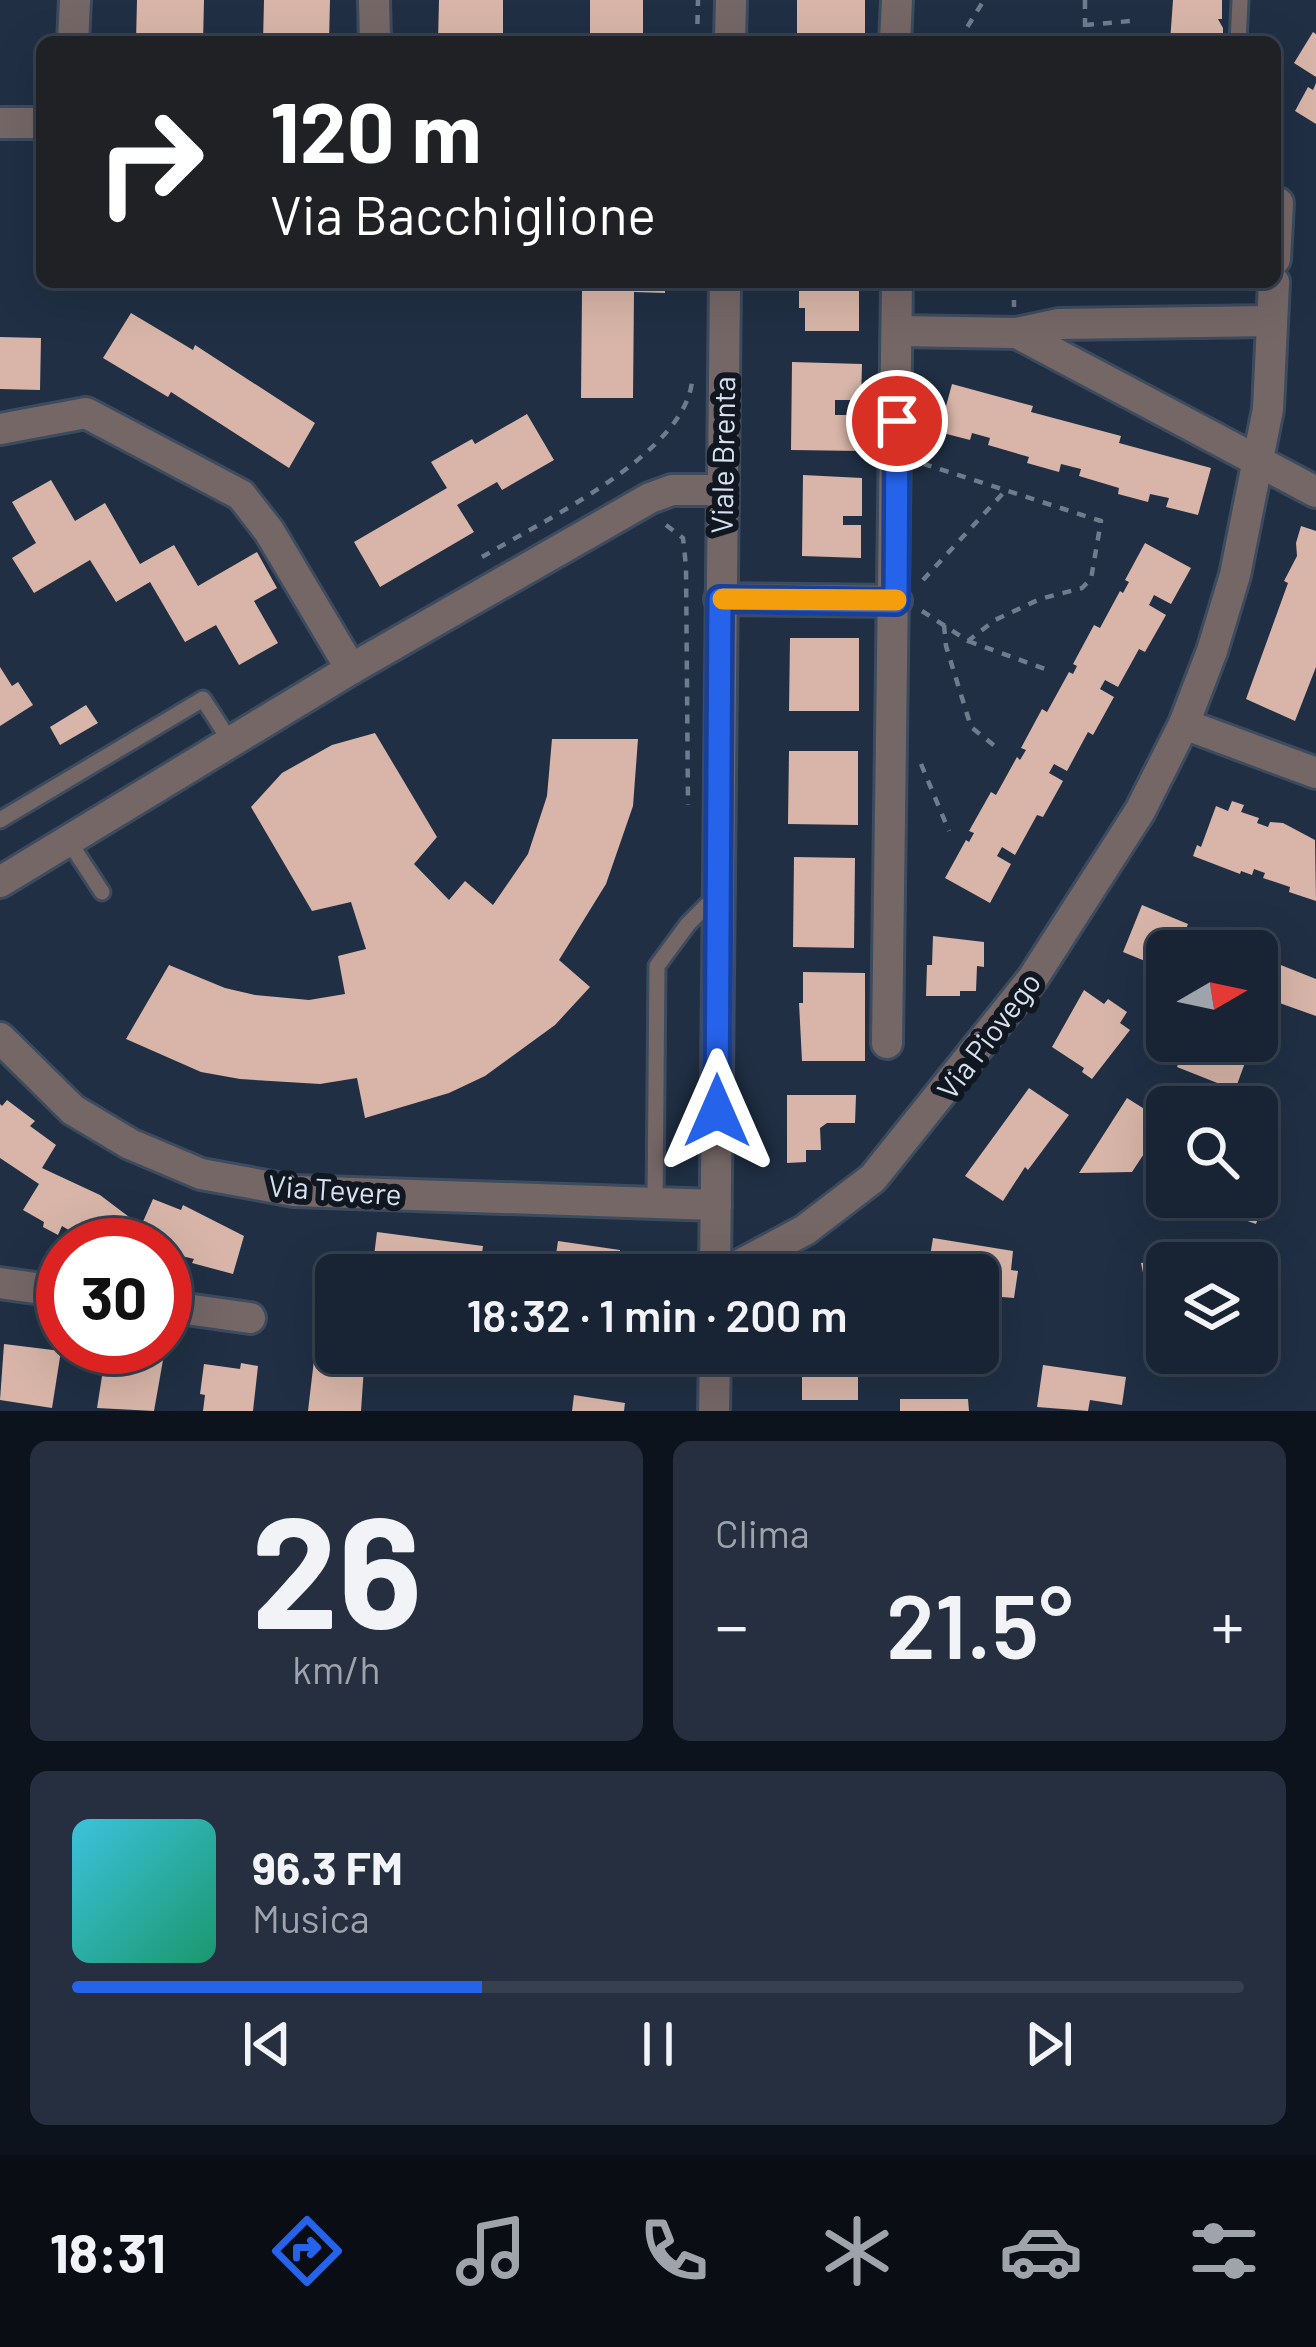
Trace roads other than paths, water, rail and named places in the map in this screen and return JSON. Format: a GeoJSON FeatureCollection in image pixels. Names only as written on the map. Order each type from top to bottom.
{"type":"FeatureCollection","features":[{"type":"Feature","properties":{"kind":"street"},"geometry":{"type":"LineString","coordinates":[[73,36],[75,0]]}},
{"type":"Feature","properties":{"kind":"street"},"geometry":{"type":"LineString","coordinates":[[374,0],[376,36]]}},
{"type":"Feature","properties":{"kind":"street"},"geometry":{"type":"LineString","coordinates":[[730,36],[731,0]]}},
{"type":"Feature","properties":{"kind":"street"},"geometry":{"type":"LineString","coordinates":[[895,36],[896,0]]}},
{"type":"Feature","properties":{"kind":"street"},"geometry":{"type":"LineString","coordinates":[[0,123],[36,124]]}},
{"type":"Feature","properties":{"kind":"street","name":"Viale Brenta"},"geometry":{"type":"LineString","coordinates":[[715,1254],[725,288]]}},
{"type":"Feature","properties":{"kind":"street"},"geometry":{"type":"LineString","coordinates":[[887,1043],[906,595],[897,288]]}},
{"type":"Feature","properties":{"kind":"street","name":"Via Piovego"},"geometry":{"type":"LineString","coordinates":[[760,1254],[805,1230],[873,1178],[1033,978],[1141,811],[1184,724],[1235,575],[1268,409],[1274,288]]}},
{"type":"Feature","properties":{"kind":"street"},"geometry":{"type":"LineString","coordinates":[[898,331],[1016,320],[1058,324],[1272,321]]}},
{"type":"Feature","properties":{"kind":"street"},"geometry":{"type":"LineString","coordinates":[[1016,320],[1316,492]]}},
{"type":"Feature","properties":{"kind":"street"},"geometry":{"type":"LineString","coordinates":[[0,429],[86,413],[241,495],[351,669]]}},
{"type":"Feature","properties":{"kind":"street"},"geometry":{"type":"LineString","coordinates":[[0,882],[351,669],[650,498],[672,490],[722,490]]}},
{"type":"Feature","properties":{"kind":"street"},"geometry":{"type":"LineString","coordinates":[[720,599],[906,595]]}},
{"type":"Feature","properties":{"kind":"street"},"geometry":{"type":"LineString","coordinates":[[1184,724],[1316,773]]}},
{"type":"Feature","properties":{"kind":"street","name":"Via Tevere"},"geometry":{"type":"LineString","coordinates":[[0,1038],[73,1110],[130,1144],[201,1174],[294,1191],[716,1205]]}},
{"type":"Feature","properties":{"kind":"street"},"geometry":{"type":"LineString","coordinates":[[0,1282],[36,1288]]}},
{"type":"Feature","properties":{"kind":"street"},"geometry":{"type":"LineString","coordinates":[[192,1310],[250,1318]]}},
{"type":"Feature","properties":{"kind":"street"},"geometry":{"type":"LineString","coordinates":[[714,1411],[715,1374]]}},
{"type":"Feature","properties":{"kind":"lane"},"geometry":{"type":"LineString","coordinates":[[1238,36],[1240,1]]}},
{"type":"Feature","properties":{"kind":"lane"},"geometry":{"type":"LineString","coordinates":[[0,820],[202,699],[230,741]]}},
{"type":"Feature","properties":{"kind":"lane"},"geometry":{"type":"LineString","coordinates":[[68,840],[102,892]]}},
{"type":"Feature","properties":{"kind":"lane"},"geometry":{"type":"LineString","coordinates":[[655,1204],[657,966],[717,895]]}}]}
